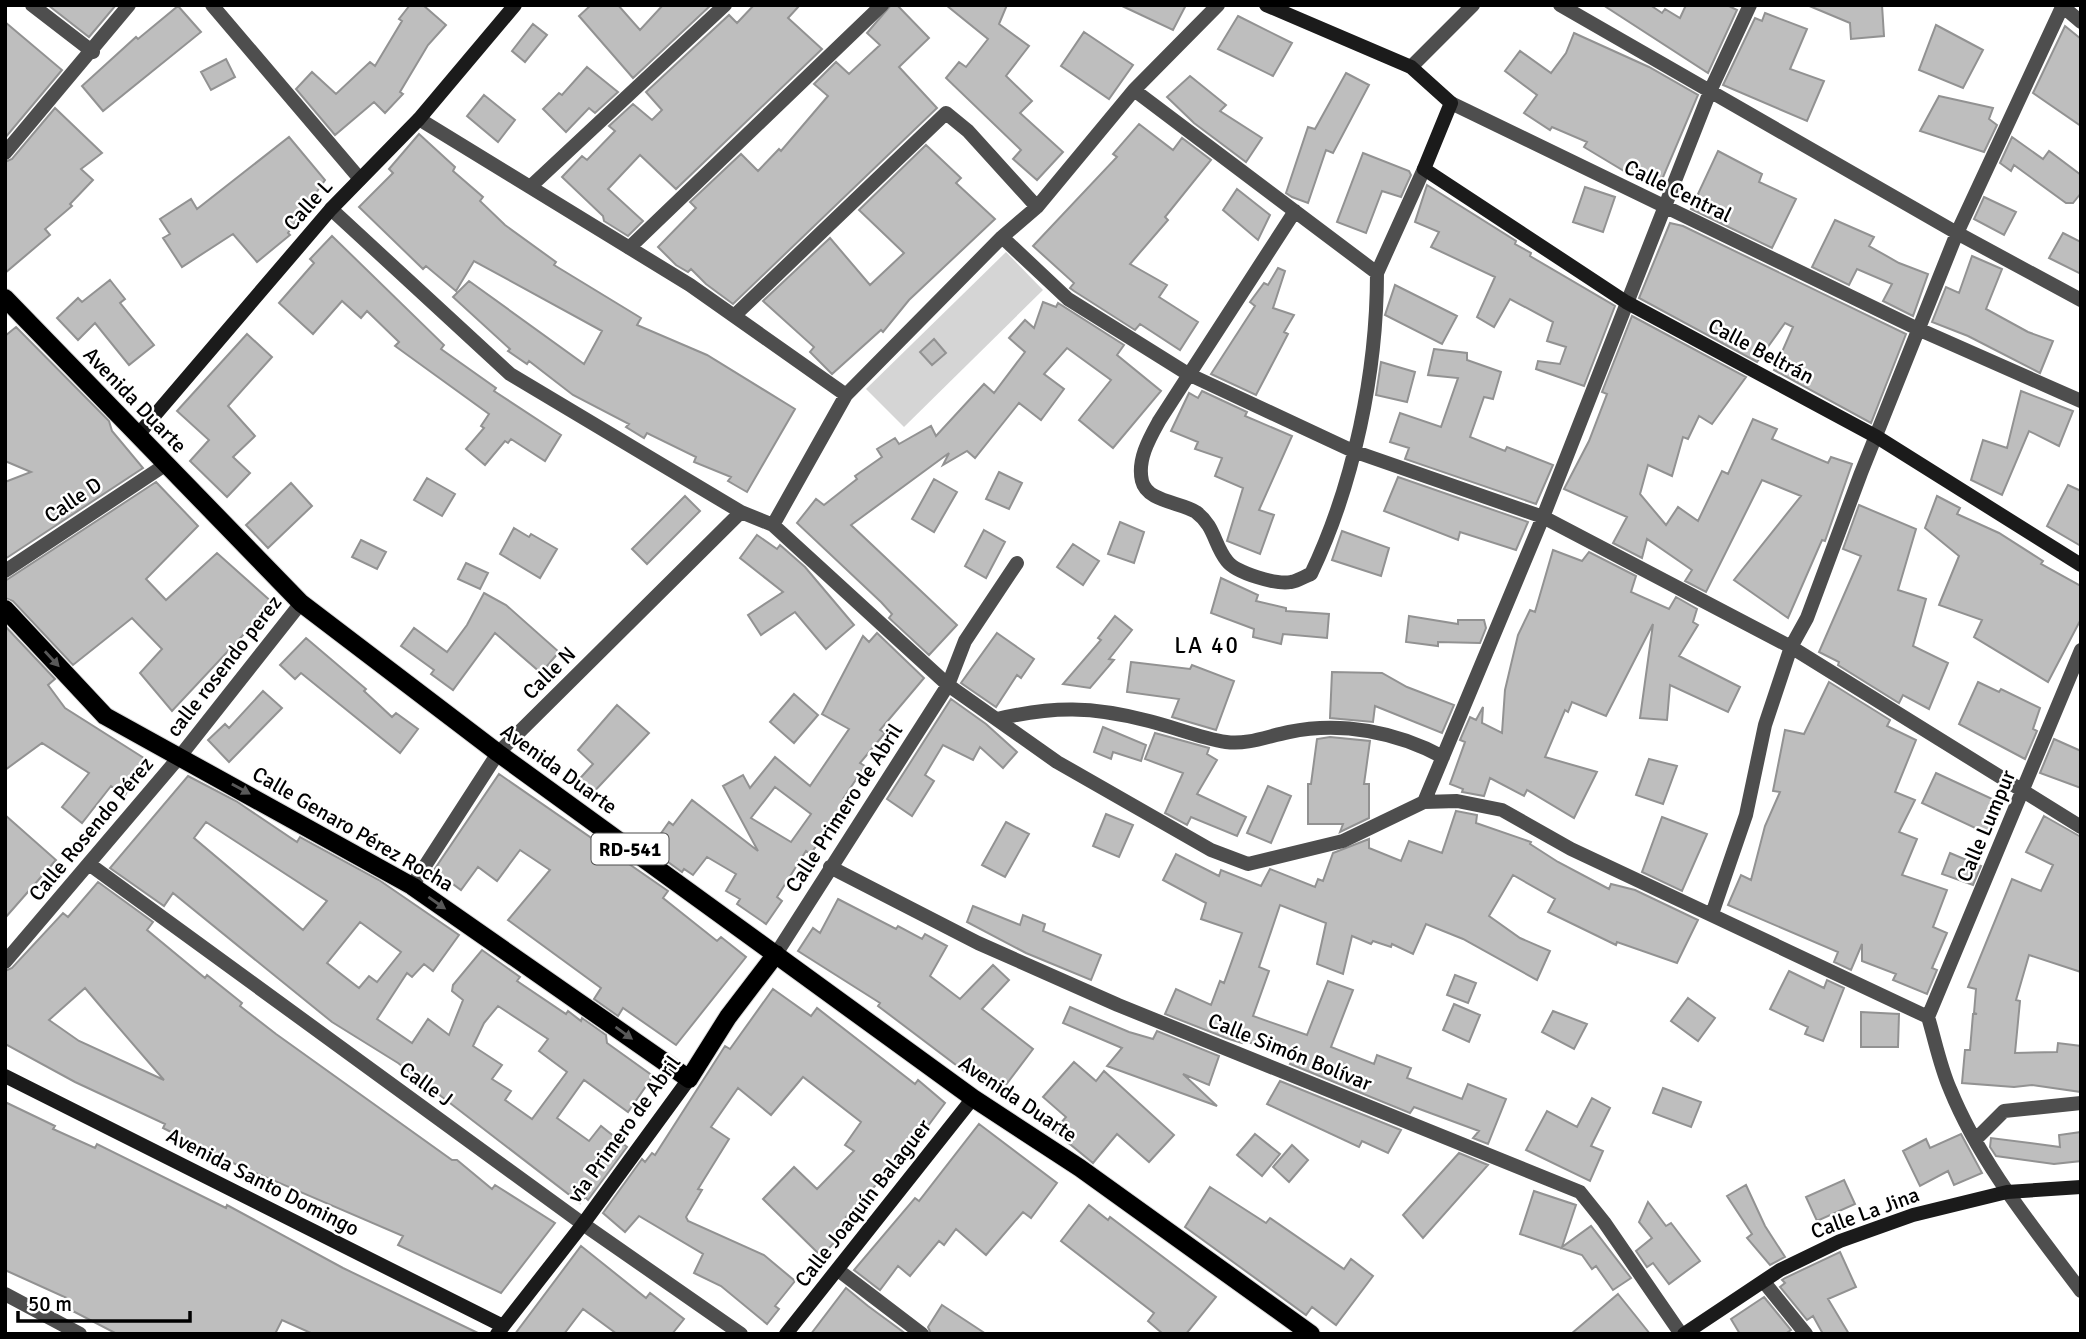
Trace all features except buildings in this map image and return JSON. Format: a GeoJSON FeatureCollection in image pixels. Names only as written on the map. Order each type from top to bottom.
{"type":"FeatureCollection","features":[{"type":"Feature","properties":{"kind":"main road","name":"Calle L"},"geometry":{"type":"LineString","coordinates":[[137,436],[331,209],[419,119],[514,5]]}},
{"type":"Feature","properties":{"kind":"main road","name":"Calle Central"},"geometry":{"type":"LineString","coordinates":[[1266,5],[1411,67],[1451,103]]}},
{"type":"Feature","properties":{"kind":"main road"},"geometry":{"type":"LineString","coordinates":[[1424,169],[1451,103]]}},
{"type":"Feature","properties":{"kind":"main road","name":"Calle Beltrán"},"geometry":{"type":"LineString","coordinates":[[1424,169],[1626,302],[1877,437],[2081,565]]}},
{"type":"Feature","properties":{"kind":"main road","name":"Avenida Duarte"},"geometry":{"type":"LineString","coordinates":[[5,298],[300,603],[498,753],[973,1098],[1080,1168],[1311,1334]]}},
{"type":"Feature","properties":{"kind":"main road","name":"Calle Genaro Pérez Rocha"},"geometry":{"type":"LineString","coordinates":[[5,609],[105,716],[181,755],[412,886],[690,1079]]}},
{"type":"Feature","properties":{"kind":"main road","name":"via Primero de Abril"},"geometry":{"type":"LineString","coordinates":[[500,1330],[583,1224],[690,1079],[729,1017],[776,954]]}},
{"type":"Feature","properties":{"kind":"main road","name":"Avenida Santo Domingo"},"geometry":{"type":"LineString","coordinates":[[5,1076],[500,1330]]}},
{"type":"Feature","properties":{"kind":"main road","name":"Calle Joaquín Balaguer"},"geometry":{"type":"LineString","coordinates":[[786,1334],[973,1098]]}},
{"type":"Feature","properties":{"kind":"main road","name":"Calle La Jina"},"geometry":{"type":"LineString","coordinates":[[1683,1334],[1780,1270],[1840,1241],[1913,1215],[2007,1192],[2081,1186]]}},
{"type":"Feature","properties":{"kind":"street"},"geometry":{"type":"LineString","coordinates":[[32,5],[93,52]]}},
{"type":"Feature","properties":{"kind":"street"},"geometry":{"type":"LineString","coordinates":[[5,153],[93,52],[129,5]]}},
{"type":"Feature","properties":{"kind":"street"},"geometry":{"type":"LineString","coordinates":[[212,5],[360,179]]}},
{"type":"Feature","properties":{"kind":"street"},"geometry":{"type":"LineString","coordinates":[[530,187],[725,5]]}},
{"type":"Feature","properties":{"kind":"street"},"geometry":{"type":"LineString","coordinates":[[629,248],[882,5]]}},
{"type":"Feature","properties":{"kind":"street"},"geometry":{"type":"LineString","coordinates":[[773,525],[846,396],[1002,237],[1037,208],[1134,90],[1218,5]]}},
{"type":"Feature","properties":{"kind":"street"},"geometry":{"type":"LineString","coordinates":[[1411,67],[1472,5]]}},
{"type":"Feature","properties":{"kind":"street"},"geometry":{"type":"LineString","coordinates":[[1560,5],[1711,89],[1957,233],[2081,300]]}},
{"type":"Feature","properties":{"kind":"street"},"geometry":{"type":"LineString","coordinates":[[1424,802],[1544,517],[1711,89],[1750,5]]}},
{"type":"Feature","properties":{"kind":"street"},"geometry":{"type":"LineString","coordinates":[[1712,914],[1746,815],[1765,725],[1791,648],[1807,618],[1957,233],[2062,6],[2081,22]]}},
{"type":"Feature","properties":{"kind":"street"},"geometry":{"type":"LineString","coordinates":[[1134,90],[1377,273]]}},
{"type":"Feature","properties":{"kind":"street","name":"Calle Central"},"geometry":{"type":"LineString","coordinates":[[1451,103],[1918,329],[2081,401]]}},
{"type":"Feature","properties":{"kind":"street"},"geometry":{"type":"LineString","coordinates":[[734,316],[946,113],[968,131],[1037,208]]}},
{"type":"Feature","properties":{"kind":"street"},"geometry":{"type":"LineString","coordinates":[[419,119],[734,316],[846,396]]}},
{"type":"Feature","properties":{"kind":"street"},"geometry":{"type":"LineString","coordinates":[[1295,211],[1188,374],[1146,447],[1141,466],[1142,484],[1153,494],[1195,512],[1214,530],[1227,562],[1244,574],[1290,583],[1311,574],[1345,490],[1377,324],[1377,273],[1424,169]]}},
{"type":"Feature","properties":{"kind":"street"},"geometry":{"type":"LineString","coordinates":[[331,209],[510,374],[741,512],[773,525],[948,685],[1093,782],[1211,850],[1248,864],[1343,841],[1424,802],[1457,801],[1502,810],[1571,849],[1928,1017],[1949,1088],[1976,1139],[2007,1192],[2081,1291]]}},
{"type":"Feature","properties":{"kind":"street"},"geometry":{"type":"LineString","coordinates":[[1002,237],[1068,299],[1188,374],[1353,451],[1544,517],[1791,648],[2024,789],[2081,827]]}},
{"type":"Feature","properties":{"kind":"street","name":"Calle D"},"geometry":{"type":"LineString","coordinates":[[5,571],[164,464]]}},
{"type":"Feature","properties":{"kind":"street","name":"Calle N"},"geometry":{"type":"LineString","coordinates":[[412,886],[498,753],[741,512]]}},
{"type":"Feature","properties":{"kind":"street","name":"Calle Primero de Abril"},"geometry":{"type":"LineString","coordinates":[[776,954],[948,685],[965,641],[1017,563]]}},
{"type":"Feature","properties":{"kind":"street","name":"calle rosendo perez"},"geometry":{"type":"LineString","coordinates":[[181,755],[300,603]]}},
{"type":"Feature","properties":{"kind":"street","name":"Calle Lumpur"},"geometry":{"type":"LineString","coordinates":[[1928,1017],[2081,650]]}},
{"type":"Feature","properties":{"kind":"street"},"geometry":{"type":"LineString","coordinates":[[997,719],[1060,707],[1146,720],[1227,742],[1259,741],[1290,732],[1340,728],[1387,733],[1419,743],[1443,757]]}},
{"type":"Feature","properties":{"kind":"street","name":"Calle Rosendo Pérez"},"geometry":{"type":"LineString","coordinates":[[5,962],[181,755]]}},
{"type":"Feature","properties":{"kind":"street","name":"Calle J"},"geometry":{"type":"LineString","coordinates":[[89,863],[583,1224],[741,1334]]}},
{"type":"Feature","properties":{"kind":"street","name":"Calle Simón Bolívar"},"geometry":{"type":"LineString","coordinates":[[830,867],[978,943],[1118,1005],[1580,1192],[1683,1334]]}},
{"type":"Feature","properties":{"kind":"street"},"geometry":{"type":"LineString","coordinates":[[1976,1139],[2004,1111],[2081,1103]]}},
{"type":"Feature","properties":{"kind":"street"},"geometry":{"type":"LineString","coordinates":[[838,1270],[922,1334]]}},
{"type":"Feature","properties":{"kind":"street"},"geometry":{"type":"LineString","coordinates":[[1764,1282],[1806,1334]]}},
{"type":"Feature","properties":{"kind":"street"},"geometry":{"type":"LineString","coordinates":[[7,1298],[80,1334]]}},
{"type":"Feature","properties":{"kind":"shaded area"},"geometry":{"type":"Polygon","coordinates":[[[1006,252],[1043,290],[904,427],[866,389],[1006,252]]]}},
{"type":"Feature","properties":{"kind":"district","name":"LA 40"},"geometry":{"type":"Point","coordinates":[1207,645]}}]}
